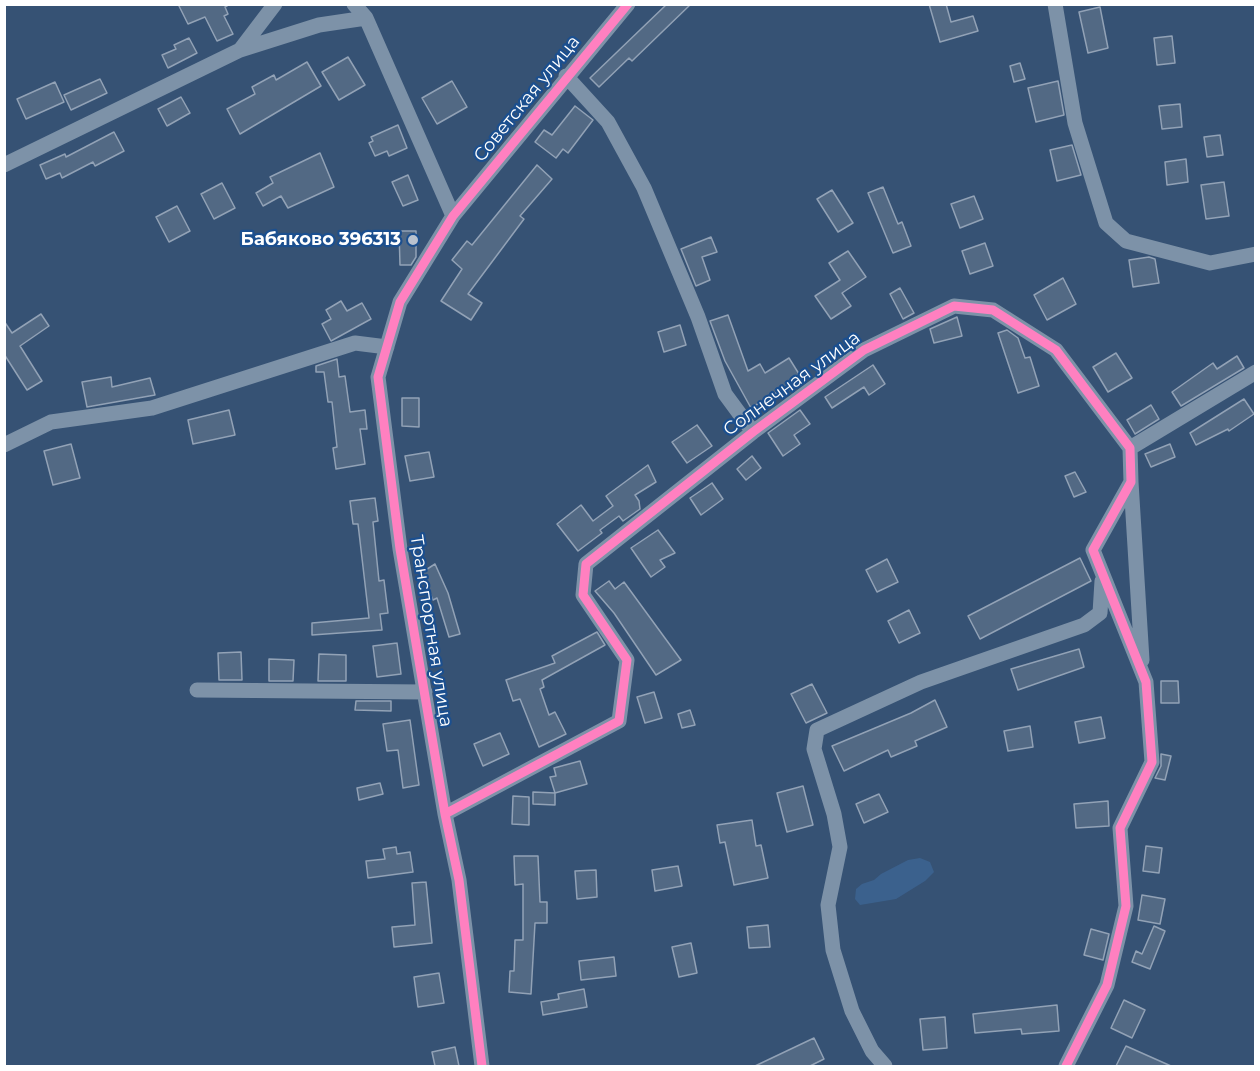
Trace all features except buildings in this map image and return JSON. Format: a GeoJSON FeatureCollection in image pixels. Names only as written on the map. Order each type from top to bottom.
{"type":"FeatureCollection","features":[{"type":"Feature","properties":{"kind":"street"},"geometry":{"type":"LineString","coordinates":[[240,50],[275,4]]}},
{"type":"Feature","properties":{"kind":"street"},"geometry":{"type":"LineString","coordinates":[[354,4],[366,18],[453,216]]}},
{"type":"Feature","properties":{"kind":"street","name":"Советская улица"},"geometry":{"type":"LineString","coordinates":[[453,216],[566,76],[628,4]]}},
{"type":"Feature","properties":{"kind":"street"},"geometry":{"type":"LineString","coordinates":[[1055,4],[1075,123],[1106,224],[1126,241],[1210,263],[1256,254]]}},
{"type":"Feature","properties":{"kind":"street"},"geometry":{"type":"LineString","coordinates":[[4,165],[240,50],[318,26],[366,18]]}},
{"type":"Feature","properties":{"kind":"street"},"geometry":{"type":"LineString","coordinates":[[566,76],[609,122],[644,188],[698,317],[725,394],[753,432]]}},
{"type":"Feature","properties":{"kind":"street","name":"Транспортная улица"},"geometry":{"type":"LineString","coordinates":[[453,216],[400,302],[378,376],[400,549],[445,814],[459,880],[482,1066]]}},
{"type":"Feature","properties":{"kind":"street","name":"Солнечная улица"},"geometry":{"type":"LineString","coordinates":[[445,814],[619,722],[627,660],[583,595],[586,564],[753,432],[864,350],[954,306],[993,310],[1056,350],[1130,448]]}},
{"type":"Feature","properties":{"kind":"street"},"geometry":{"type":"LineString","coordinates":[[4,445],[51,422],[152,408],[355,343],[387,347]]}},
{"type":"Feature","properties":{"kind":"street"},"geometry":{"type":"LineString","coordinates":[[1066,1066],[1107,985],[1126,906],[1120,828],[1152,762],[1143,675],[1130,448],[1256,372]]}},
{"type":"Feature","properties":{"kind":"street"},"geometry":{"type":"LineString","coordinates":[[1131,482],[1093,550],[1143,675]]}},
{"type":"Feature","properties":{"kind":"street"},"geometry":{"type":"LineString","coordinates":[[885,1066],[872,1052],[852,1011],[833,950],[828,905],[840,847],[834,814],[814,749],[817,730],[921,682],[1084,625],[1100,613],[1102,572]]}},
{"type":"Feature","properties":{"kind":"street"},"geometry":{"type":"LineString","coordinates":[[197,690],[425,692]]}},
{"type":"Feature","properties":{"kind":"water"},"geometry":{"type":"Polygon","coordinates":[[[920,858],[930,862],[934,872],[925,881],[896,899],[860,905],[855,899],[856,889],[862,884],[874,880],[908,860],[920,858]]]}},
{"type":"Feature","properties":{"kind":"cycle path"},"geometry":{"type":"LineString","coordinates":[[482,1066],[459,880],[445,814],[400,549],[378,377],[400,302],[453,216],[628,4]]}},
{"type":"Feature","properties":{"kind":"cycle path"},"geometry":{"type":"LineString","coordinates":[[445,814],[619,721],[627,660],[583,595],[586,564],[753,432],[864,350],[954,306],[993,310],[1056,350],[1130,448],[1131,482],[1093,550],[1146,682],[1152,762],[1120,828],[1126,906],[1107,985],[1066,1066]]}},
{"type":"Feature","properties":{"kind":"place","name":"Бабяково 396313"},"geometry":{"type":"Point","coordinates":[413,240]}}]}
